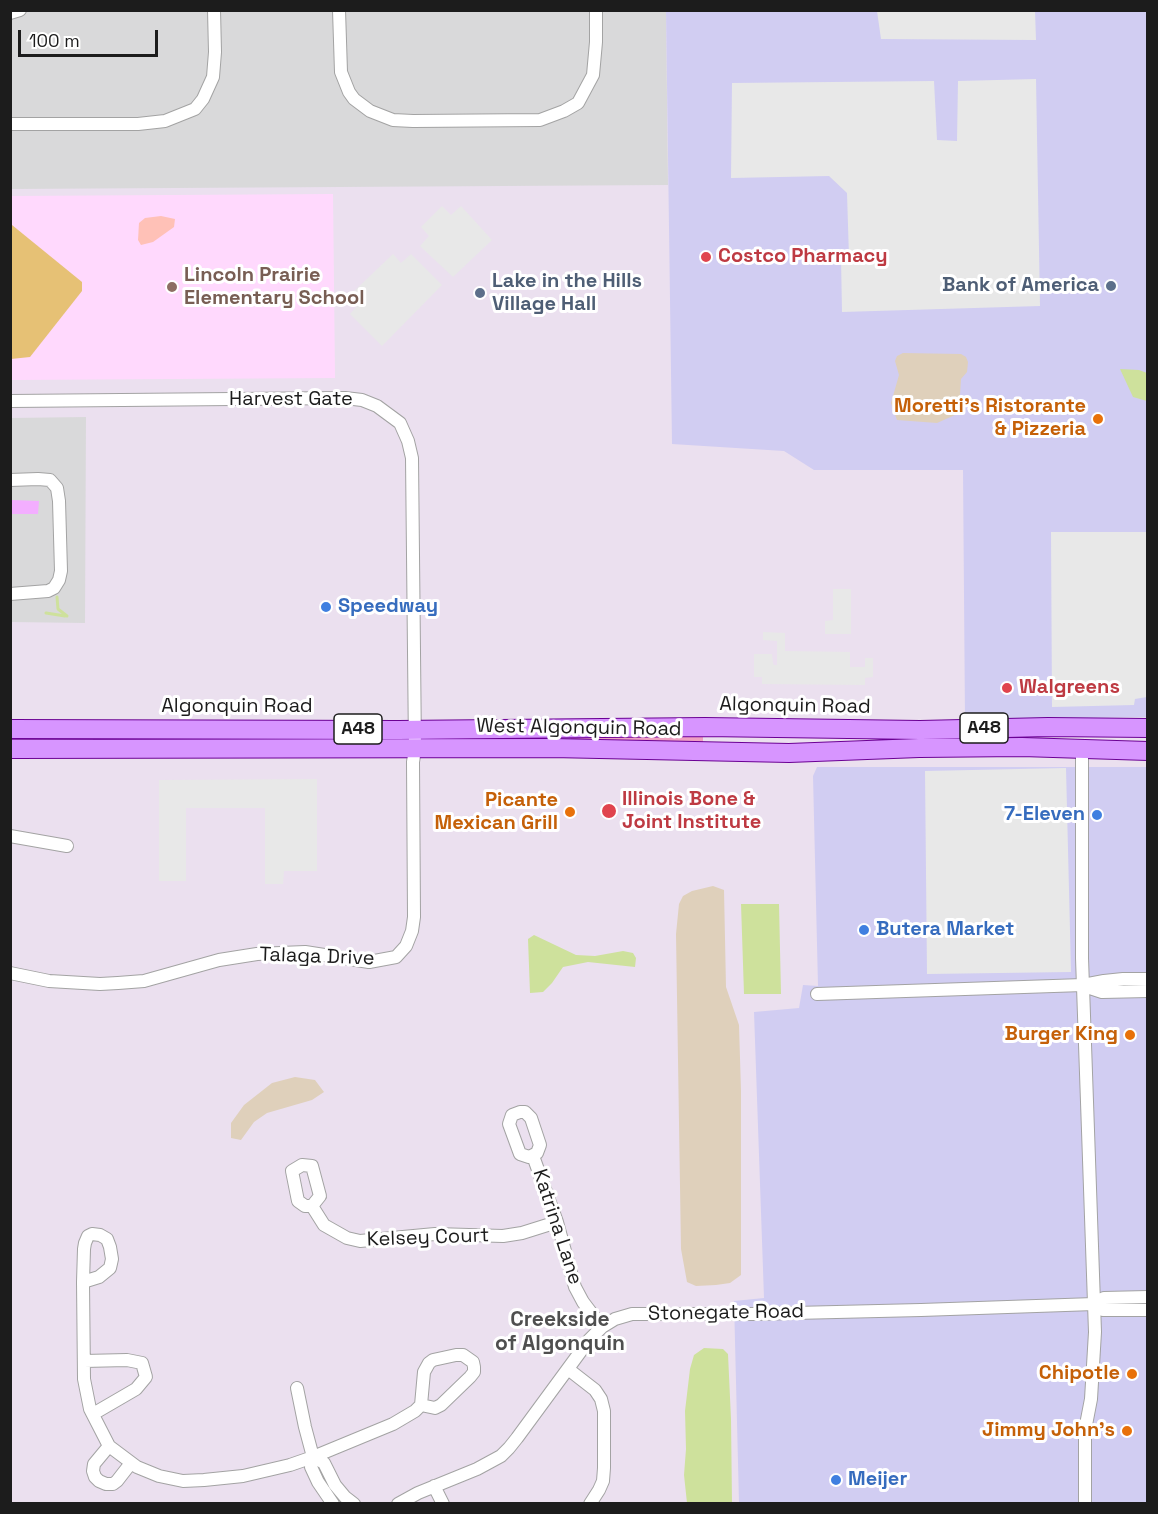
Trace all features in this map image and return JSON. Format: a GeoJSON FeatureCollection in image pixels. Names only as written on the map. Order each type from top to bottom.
{"type":"FeatureCollection","features":[{"type":"Feature","properties":{"kind":"main road","name":"Algonquin Road"},"geometry":{"type":"LineString","coordinates":[[10,729],[1148,728]]}},
{"type":"Feature","properties":{"kind":"main road","name":"West Algonquin Road"},"geometry":{"type":"LineString","coordinates":[[10,749],[552,748],[789,753],[919,748],[1148,750]]}},
{"type":"Feature","properties":{"kind":"street"},"geometry":{"type":"LineString","coordinates":[[10,13],[20,10]]}},
{"type":"Feature","properties":{"kind":"street"},"geometry":{"type":"LineString","coordinates":[[10,124],[138,124],[165,121],[195,109],[203,99],[213,77],[214,10]]}},
{"type":"Feature","properties":{"kind":"street"},"geometry":{"type":"LineString","coordinates":[[339,10],[340,72],[354,99],[370,111],[393,120],[413,121],[540,120],[578,103],[593,75],[596,10]]}},
{"type":"Feature","properties":{"kind":"street","name":"Harvest Gate"},"geometry":{"type":"LineString","coordinates":[[10,401],[345,398],[362,400],[377,406],[400,423],[412,458],[415,729]]}},
{"type":"Feature","properties":{"kind":"street"},"geometry":{"type":"LineString","coordinates":[[10,480],[50,480],[57,488],[61,571],[60,580],[54,588],[48,591],[10,594]]}},
{"type":"Feature","properties":{"kind":"street","name":"Talaga Drive"},"geometry":{"type":"LineString","coordinates":[[10,973],[50,981],[100,984],[144,981],[219,960],[257,954],[306,952],[369,962],[396,957],[406,946],[414,917],[413,762],[415,729]]}},
{"type":"Feature","properties":{"kind":"street"},"geometry":{"type":"LineString","coordinates":[[1082,748],[1083,985],[1095,1332],[1091,1399],[1085,1430],[1085,1503]]}},
{"type":"Feature","properties":{"kind":"street"},"geometry":{"type":"LineString","coordinates":[[10,836],[67,846]]}},
{"type":"Feature","properties":{"kind":"street"},"geometry":{"type":"LineString","coordinates":[[817,994],[1083,985],[1104,981],[1148,979]]}},
{"type":"Feature","properties":{"kind":"street"},"geometry":{"type":"LineString","coordinates":[[1083,985],[1102,992],[1148,991]]}},
{"type":"Feature","properties":{"kind":"street","name":"Katrina Lane"},"geometry":{"type":"LineString","coordinates":[[533,1156],[557,1222],[575,1287],[602,1327]]}},
{"type":"Feature","properties":{"kind":"street","name":"Kelsey Court"},"geometry":{"type":"LineString","coordinates":[[312,1206],[324,1225],[347,1238],[360,1241],[435,1234],[503,1236],[522,1233],[557,1222]]}},
{"type":"Feature","properties":{"kind":"street"},"geometry":{"type":"LineString","coordinates":[[83,1282],[84,1379],[93,1414],[109,1446],[137,1467],[159,1476],[183,1481],[204,1480],[263,1472],[313,1457],[393,1424],[421,1405],[424,1372],[433,1360],[463,1355],[473,1362],[474,1372],[450,1398],[435,1408],[421,1405]]}},
{"type":"Feature","properties":{"kind":"street","name":"Stonegate Road"},"geometry":{"type":"LineString","coordinates":[[398,1503],[477,1469],[501,1456],[589,1340],[602,1327],[615,1319],[632,1314],[752,1314],[1094,1304],[1104,1298],[1148,1297]]}},
{"type":"Feature","properties":{"kind":"street","name":"Stonegate Road"},"geometry":{"type":"LineString","coordinates":[[1094,1304],[1103,1310],[1148,1310]]}},
{"type":"Feature","properties":{"kind":"street"},"geometry":{"type":"LineString","coordinates":[[84,1360],[127,1360],[142,1363],[146,1377],[136,1389],[93,1414]]}},
{"type":"Feature","properties":{"kind":"street"},"geometry":{"type":"LineString","coordinates":[[568,1369],[595,1390],[601,1399],[604,1411],[603,1481],[590,1503]]}},
{"type":"Feature","properties":{"kind":"street"},"geometry":{"type":"LineString","coordinates":[[297,1388],[304,1427],[313,1457],[311,1467],[318,1482],[333,1503]]}},
{"type":"Feature","properties":{"kind":"street"},"geometry":{"type":"LineString","coordinates":[[109,1446],[94,1464],[94,1477],[99,1481],[113,1484],[131,1463]]}},
{"type":"Feature","properties":{"kind":"street"},"geometry":{"type":"LineString","coordinates":[[313,1457],[324,1463],[335,1485],[345,1497],[354,1503]]}},
{"type":"Feature","properties":{"kind":"street"},"geometry":{"type":"LineString","coordinates":[[434,1486],[443,1503]]}},
{"type":"Feature","properties":{"kind":"shaded area"},"geometry":{"type":"Polygon","coordinates":[[[10,11],[666,11],[668,185],[11,189],[10,11]]]}},
{"type":"Feature","properties":{"kind":"shaded area"},"geometry":{"type":"Polygon","coordinates":[[[666,11],[1147,11],[1147,717],[965,720],[963,470],[814,470],[784,451],[672,444],[666,11]]]}},
{"type":"Feature","properties":{"kind":"shaded area"},"geometry":{"type":"Polygon","coordinates":[[[877,11],[1035,11],[1036,40],[881,39],[877,11]]]}},
{"type":"Feature","properties":{"kind":"shaded area"},"geometry":{"type":"Polygon","coordinates":[[[1036,79],[1040,306],[842,312],[841,258],[849,257],[847,193],[829,176],[731,178],[732,83],[934,81],[937,140],[957,141],[958,81],[1036,79]]]}},
{"type":"Feature","properties":{"kind":"shaded area","name":"Lincoln Prairie Elementary School"},"geometry":{"type":"Polygon","coordinates":[[[333,194],[335,378],[11,380],[10,196],[333,194]]]}},
{"type":"Feature","properties":{"kind":"shaded area"},"geometry":{"type":"Polygon","coordinates":[[[442,206],[451,215],[461,206],[492,240],[453,277],[420,246],[429,236],[421,227],[442,206]]]}},
{"type":"Feature","properties":{"kind":"shaded area"},"geometry":{"type":"Polygon","coordinates":[[[161,216],[175,219],[174,227],[153,242],[141,245],[138,240],[139,223],[145,218],[161,216]]]}},
{"type":"Feature","properties":{"kind":"shaded area"},"geometry":{"type":"Polygon","coordinates":[[[11,225],[82,282],[82,291],[30,357],[11,359],[11,225]]]}},
{"type":"Feature","properties":{"kind":"shaded area"},"geometry":{"type":"Polygon","coordinates":[[[393,254],[401,263],[411,254],[442,285],[382,346],[350,314],[359,304],[351,294],[393,254]]]}},
{"type":"Feature","properties":{"kind":"shaded area"},"geometry":{"type":"Polygon","coordinates":[[[903,353],[961,354],[966,357],[967,372],[961,379],[962,410],[937,423],[897,420],[891,403],[899,375],[895,361],[897,356],[903,353]]]}},
{"type":"Feature","properties":{"kind":"shaded area"},"geometry":{"type":"Polygon","coordinates":[[[1120,369],[1147,373],[1147,401],[1133,397],[1120,369]]]}},
{"type":"Feature","properties":{"kind":"shaded area"},"geometry":{"type":"Polygon","coordinates":[[[86,417],[85,623],[11,622],[11,418],[86,417]]]}},
{"type":"Feature","properties":{"kind":"shaded area"},"geometry":{"type":"Polygon","coordinates":[[[1051,532],[1147,532],[1147,697],[1135,699],[1134,705],[1052,707],[1051,532]]]}},
{"type":"Feature","properties":{"kind":"shaded area"},"geometry":{"type":"Polygon","coordinates":[[[833,589],[851,589],[851,634],[825,634],[825,621],[833,620],[833,589]]]}},
{"type":"Feature","properties":{"kind":"shaded area"},"geometry":{"type":"Polygon","coordinates":[[[763,632],[785,633],[785,651],[850,652],[850,667],[865,667],[865,658],[873,658],[873,677],[865,678],[865,685],[762,684],[762,677],[754,677],[754,654],[772,654],[773,663],[777,665],[777,641],[763,640],[763,632]]]}},
{"type":"Feature","properties":{"kind":"shaded area"},"geometry":{"type":"Polygon","coordinates":[[[703,731],[703,744],[571,740],[571,737],[703,731]]]}},
{"type":"Feature","properties":{"kind":"shaded area"},"geometry":{"type":"Polygon","coordinates":[[[817,767],[1147,767],[1147,1503],[739,1503],[734,1301],[764,1298],[754,1012],[799,1008],[803,985],[818,986],[813,776],[817,767]]]}},
{"type":"Feature","properties":{"kind":"shaded area"},"geometry":{"type":"Polygon","coordinates":[[[1066,768],[1071,972],[927,974],[925,771],[1066,768]]]}},
{"type":"Feature","properties":{"kind":"shaded area"},"geometry":{"type":"Polygon","coordinates":[[[317,779],[317,871],[284,871],[283,884],[265,884],[265,808],[186,808],[186,881],[159,881],[159,780],[317,779]]]}},
{"type":"Feature","properties":{"kind":"shaded area"},"geometry":{"type":"Polygon","coordinates":[[[713,886],[724,890],[726,987],[739,1025],[741,1275],[730,1283],[696,1286],[687,1282],[681,1249],[676,934],[679,904],[683,896],[692,891],[713,886]]]}},
{"type":"Feature","properties":{"kind":"shaded area"},"geometry":{"type":"Polygon","coordinates":[[[741,904],[779,904],[781,994],[744,994],[741,904]]]}},
{"type":"Feature","properties":{"kind":"shaded area"},"geometry":{"type":"Polygon","coordinates":[[[534,935],[576,955],[595,956],[623,951],[633,953],[636,958],[635,967],[588,962],[563,967],[543,992],[530,993],[528,939],[534,935]]]}},
{"type":"Feature","properties":{"kind":"shaded area"},"geometry":{"type":"Polygon","coordinates":[[[295,1077],[315,1080],[324,1092],[312,1100],[267,1113],[254,1122],[241,1140],[231,1138],[231,1123],[244,1105],[272,1083],[295,1077]]]}},
{"type":"Feature","properties":{"kind":"shaded area"},"geometry":{"type":"Polygon","coordinates":[[[704,1348],[723,1349],[728,1354],[732,1503],[687,1503],[684,1475],[685,1411],[694,1355],[704,1348]]]}},
{"type":"Feature","properties":{"kind":"sand"},"geometry":{"type":"Polygon","coordinates":[[[11,500],[39,501],[38,514],[11,514],[11,500]]]}},
{"type":"Feature","properties":{"kind":"waterway"},"geometry":{"type":"LineString","coordinates":[[57,597],[58,609],[67,616]]}},
{"type":"Feature","properties":{"kind":"waterway"},"geometry":{"type":"LineString","coordinates":[[46,613],[65,616]]}},
{"type":"Feature","properties":{"kind":"place","name":"Costco Pharmacy"},"geometry":{"type":"Point","coordinates":[706,257]}},
{"type":"Feature","properties":{"kind":"place","name":"Bank of America"},"geometry":{"type":"Point","coordinates":[1111,286]}},
{"type":"Feature","properties":{"kind":"place","name":"Lincoln Prairie Elementary School"},"geometry":{"type":"Point","coordinates":[172,287]}},
{"type":"Feature","properties":{"kind":"place","name":"Lake in the Hills Village Hall"},"geometry":{"type":"Point","coordinates":[480,293]}},
{"type":"Feature","properties":{"kind":"place","name":"Moretti's Ristorante & Pizzeria"},"geometry":{"type":"Point","coordinates":[1098,419]}},
{"type":"Feature","properties":{"kind":"place","name":"Speedway"},"geometry":{"type":"Point","coordinates":[326,607]}},
{"type":"Feature","properties":{"kind":"place","name":"Walgreens"},"geometry":{"type":"Point","coordinates":[1007,688]}},
{"type":"Feature","properties":{"kind":"place","name":"Illinois Bone & Joint Institute"},"geometry":{"type":"Point","coordinates":[609,811]}},
{"type":"Feature","properties":{"kind":"place","name":"Picante Mexican Grill"},"geometry":{"type":"Point","coordinates":[570,812]}},
{"type":"Feature","properties":{"kind":"place","name":"7-Eleven"},"geometry":{"type":"Point","coordinates":[1097,815]}},
{"type":"Feature","properties":{"kind":"place","name":"Butera Market"},"geometry":{"type":"Point","coordinates":[864,930]}},
{"type":"Feature","properties":{"kind":"place","name":"Burger King"},"geometry":{"type":"Point","coordinates":[1130,1035]}},
{"type":"Feature","properties":{"kind":"place","name":"Chipotle"},"geometry":{"type":"Point","coordinates":[1132,1374]}},
{"type":"Feature","properties":{"kind":"place","name":"Jimmy John's"},"geometry":{"type":"Point","coordinates":[1127,1431]}},
{"type":"Feature","properties":{"kind":"place","name":"Meijer"},"geometry":{"type":"Point","coordinates":[836,1480]}},
{"type":"Feature","properties":{"kind":"district","name":"Creekside of Algonquin"},"geometry":{"type":"Point","coordinates":[560,1332]}}]}
